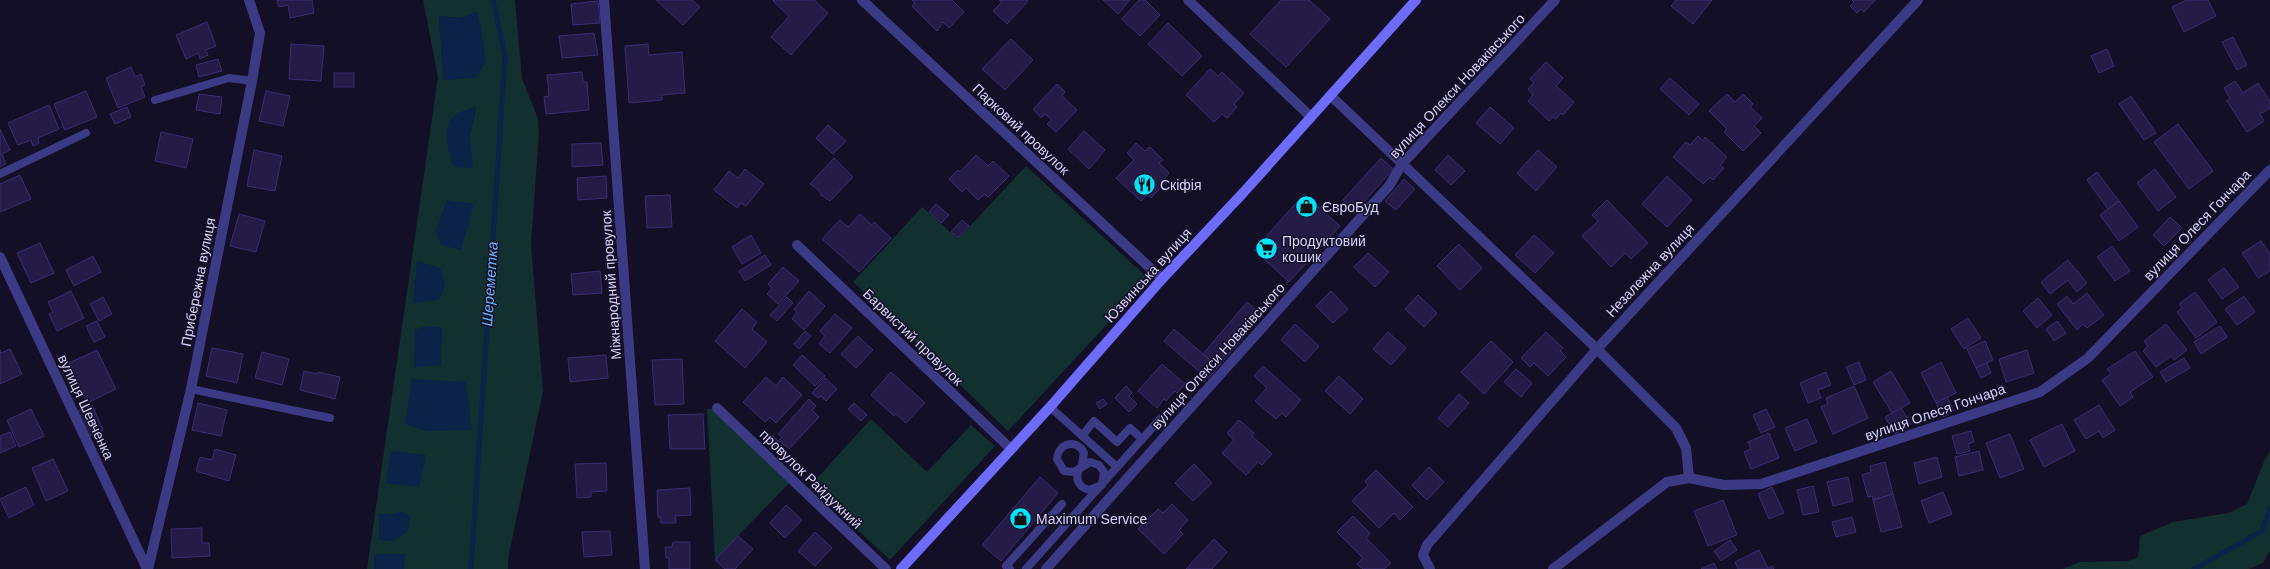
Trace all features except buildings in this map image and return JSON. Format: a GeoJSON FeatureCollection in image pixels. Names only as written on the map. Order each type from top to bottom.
{"type":"FeatureCollection","features":[{"type":"Feature","properties":{"kind":"main road","name":"Юзвинська вулиця"},"geometry":{"type":"LineString","coordinates":[[901,569],[1050,407],[1162,279],[1331,96],[1416,0]]}},
{"type":"Feature","properties":{"kind":"street","name":"Прибережна вулиця"},"geometry":{"type":"LineString","coordinates":[[148,569],[191,389],[252,81],[260,32],[249,0]]}},
{"type":"Feature","properties":{"kind":"street","name":"Міжнародний провулок"},"geometry":{"type":"LineString","coordinates":[[604,0],[645,569]]}},
{"type":"Feature","properties":{"kind":"street","name":"Парковий провулок"},"geometry":{"type":"LineString","coordinates":[[862,0],[1162,279]]}},
{"type":"Feature","properties":{"kind":"street"},"geometry":{"type":"LineString","coordinates":[[1188,0],[1311,117]]}},
{"type":"Feature","properties":{"kind":"street","name":"вулиця Олекси Новаківського"},"geometry":{"type":"LineString","coordinates":[[1046,569],[1388,186],[1402,164],[1555,0]]}},
{"type":"Feature","properties":{"kind":"street","name":"Незалежна вулиця"},"geometry":{"type":"LineString","coordinates":[[1430,569],[1423,555],[1427,545],[1596,349],[1918,0]]}},
{"type":"Feature","properties":{"kind":"street"},"geometry":{"type":"LineString","coordinates":[[1331,96],[1596,349],[1676,428],[1686,448],[1690,478]]}},
{"type":"Feature","properties":{"kind":"street","name":"вулиця Олеся Гончара"},"geometry":{"type":"LineString","coordinates":[[1553,569],[1667,482],[1690,478],[1724,485],[1767,483],[2040,392],[2088,358],[2270,170]]}},
{"type":"Feature","properties":{"kind":"street","name":"Барвистий провулок"},"geometry":{"type":"LineString","coordinates":[[796,245],[1011,449]]}},
{"type":"Feature","properties":{"kind":"street","name":"вулиця Шевченка"},"geometry":{"type":"LineString","coordinates":[[0,257],[148,569]]}},
{"type":"Feature","properties":{"kind":"street","name":"провулок Райдужний"},"geometry":{"type":"LineString","coordinates":[[717,408],[886,569]]}},
{"type":"Feature","properties":{"kind":"lane"},"geometry":{"type":"LineString","coordinates":[[155,100],[229,78],[252,81]]}},
{"type":"Feature","properties":{"kind":"lane"},"geometry":{"type":"LineString","coordinates":[[0,174],[86,133]]}},
{"type":"Feature","properties":{"kind":"lane"},"geometry":{"type":"LineString","coordinates":[[191,389],[330,418]]}},
{"type":"Feature","properties":{"kind":"lane"},"geometry":{"type":"LineString","coordinates":[[1050,407],[1118,467]]}},
{"type":"Feature","properties":{"kind":"lane"},"geometry":{"type":"LineString","coordinates":[[1026,569],[1102,486],[1161,418]]}},
{"type":"Feature","properties":{"kind":"lane"},"geometry":{"type":"LineString","coordinates":[[1082,436],[1094,421],[1117,442],[1130,428],[1142,439]]}},
{"type":"Feature","properties":{"kind":"lane"},"geometry":{"type":"LineString","coordinates":[[1095,463],[1102,468],[1105,477],[1102,486],[1089,490],[1081,486],[1077,478],[1081,467],[1095,463]]}},
{"type":"Feature","properties":{"kind":"lane"},"geometry":{"type":"LineString","coordinates":[[1010,569],[1006,566],[1062,504]]}},
{"type":"Feature","properties":{"kind":"green space"},"geometry":{"type":"Polygon","coordinates":[[[423,0],[515,0],[522,78],[538,119],[539,133],[531,244],[543,391],[508,559],[508,569],[404,569],[404,554],[375,554],[374,569],[367,569],[438,77],[423,0]],[[478,12],[459,18],[439,16],[444,80],[478,12]],[[476,107],[455,115],[470,135],[476,107]],[[394,514],[379,515],[394,541],[408,530],[394,514]]]}},
{"type":"Feature","properties":{"kind":"green space"},"geometry":{"type":"Polygon","coordinates":[[[1026,166],[1149,279],[1008,431],[853,282],[922,207],[958,239],[1026,166]]]}},
{"type":"Feature","properties":{"kind":"green space"},"geometry":{"type":"Polygon","coordinates":[[[717,408],[792,480],[715,560],[707,409],[717,408]]]}},
{"type":"Feature","properties":{"kind":"green space"},"geometry":{"type":"Polygon","coordinates":[[[871,419],[927,472],[971,425],[995,446],[890,560],[810,486],[871,419]]]}},
{"type":"Feature","properties":{"kind":"green space"},"geometry":{"type":"Polygon","coordinates":[[[2270,452],[2270,551],[2263,563],[2249,569],[2063,569],[2080,562],[2128,561],[2138,557],[2140,536],[2173,522],[2228,513],[2247,504],[2265,459],[2270,452]]]}},
{"type":"Feature","properties":{"kind":"water"},"geometry":{"type":"Polygon","coordinates":[[[478,12],[486,61],[476,78],[443,80],[439,16],[459,18],[478,12]]]}},
{"type":"Feature","properties":{"kind":"water"},"geometry":{"type":"Polygon","coordinates":[[[476,107],[470,135],[473,168],[454,167],[447,140],[450,120],[462,111],[476,107]]]}},
{"type":"Feature","properties":{"kind":"water"},"geometry":{"type":"Polygon","coordinates":[[[447,200],[474,204],[461,250],[441,245],[436,230],[447,200]]]}},
{"type":"Feature","properties":{"kind":"water"},"geometry":{"type":"Polygon","coordinates":[[[417,261],[441,268],[445,285],[439,300],[413,303],[417,261]]]}},
{"type":"Feature","properties":{"kind":"water"},"geometry":{"type":"Polygon","coordinates":[[[425,326],[442,328],[441,365],[414,367],[415,330],[425,326]]]}},
{"type":"Feature","properties":{"kind":"water"},"geometry":{"type":"Polygon","coordinates":[[[412,379],[466,382],[472,430],[426,431],[405,424],[412,379]]]}},
{"type":"Feature","properties":{"kind":"water"},"geometry":{"type":"Polygon","coordinates":[[[391,451],[426,455],[419,487],[385,483],[391,451]]]}},
{"type":"Feature","properties":{"kind":"water"},"geometry":{"type":"Polygon","coordinates":[[[401,511],[410,516],[408,530],[394,541],[379,540],[379,514],[394,514],[401,511]]]}},
{"type":"Feature","properties":{"kind":"water"},"geometry":{"type":"Polygon","coordinates":[[[375,554],[405,554],[404,569],[374,569],[375,554]]]}},
{"type":"Feature","properties":{"kind":"waterway","name":"Шереметка"},"geometry":{"type":"LineString","coordinates":[[471,569],[505,57],[493,0]]}},
{"type":"Feature","properties":{"kind":"waterway","name":"Шереметка"},"geometry":{"type":"LineString","coordinates":[[2194,569],[2262,531],[2270,509]]}},
{"type":"Feature","properties":{"kind":"place","name":"Скіфія"},"geometry":{"type":"Point","coordinates":[1144,185]}},
{"type":"Feature","properties":{"kind":"place","name":"ЄвроБуд"},"geometry":{"type":"Point","coordinates":[1306,207]}},
{"type":"Feature","properties":{"kind":"place","name":"Продуктовий кошик"},"geometry":{"type":"Point","coordinates":[1267,249]}},
{"type":"Feature","properties":{"kind":"place","name":"Maximum Service"},"geometry":{"type":"Point","coordinates":[1020,519]}}]}
